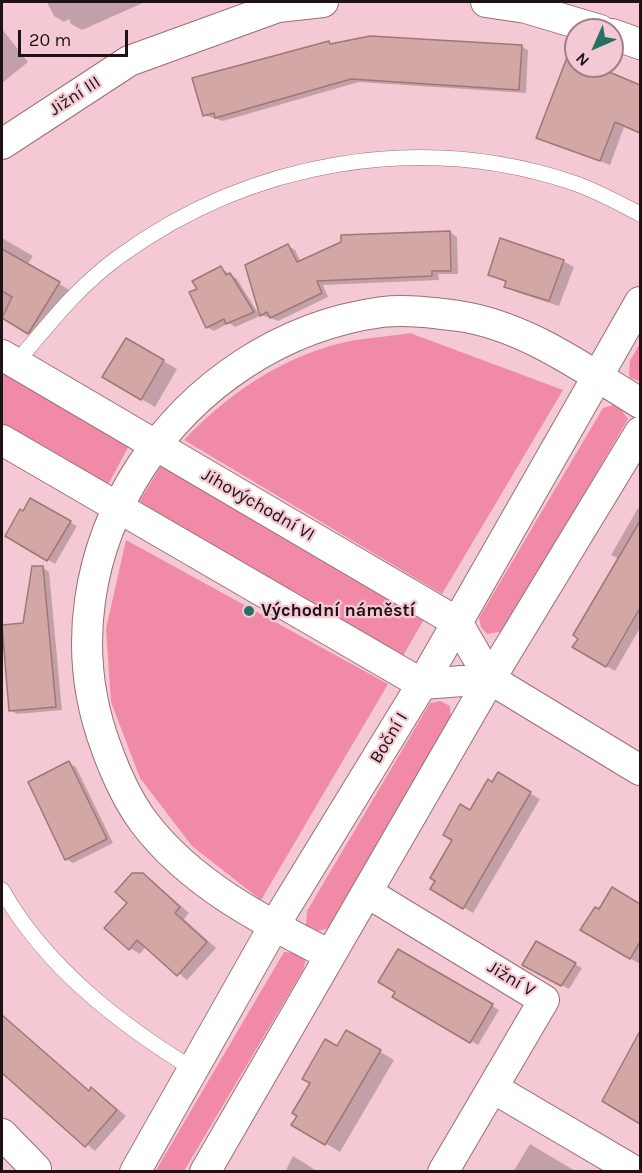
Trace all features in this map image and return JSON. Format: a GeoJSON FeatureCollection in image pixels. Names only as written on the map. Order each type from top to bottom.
{"type":"FeatureCollection","features":[{"type":"Feature","properties":{"kind":"street","name":"Jižní III"},"geometry":{"type":"LineString","coordinates":[[2,144],[129,61],[275,4],[323,2]]}},
{"type":"Feature","properties":{"kind":"street"},"geometry":{"type":"LineString","coordinates":[[486,2],[526,8],[564,19]]}},
{"type":"Feature","properties":{"kind":"street"},"geometry":{"type":"LineString","coordinates":[[624,38],[640,44]]}},
{"type":"Feature","properties":{"kind":"street","name":"Boční I"},"geometry":{"type":"LineString","coordinates":[[135,1172],[274,926],[422,684],[640,302]]}},
{"type":"Feature","properties":{"kind":"street"},"geometry":{"type":"LineString","coordinates":[[330,955],[274,926],[214,887],[177,858],[143,821],[114,768],[99,728],[87,679],[86,632],[91,582],[101,546],[117,507],[155,445],[193,404],[222,378],[260,354],[301,335],[343,320],[385,312],[461,316],[497,325],[541,344],[640,404]]}},
{"type":"Feature","properties":{"kind":"street","name":"Jihovýchodní VI"},"geometry":{"type":"LineString","coordinates":[[8,359],[457,622],[490,679],[640,770]]}},
{"type":"Feature","properties":{"kind":"street"},"geometry":{"type":"LineString","coordinates":[[205,1172],[490,679],[633,463],[640,432]]}},
{"type":"Feature","properties":{"kind":"street"},"geometry":{"type":"LineString","coordinates":[[2,440],[422,684],[490,679]]}},
{"type":"Feature","properties":{"kind":"street","name":"Jižní V"},"geometry":{"type":"LineString","coordinates":[[368,893],[544,1000],[443,1172]]}},
{"type":"Feature","properties":{"kind":"street"},"geometry":{"type":"LineString","coordinates":[[493,1088],[636,1172]]}},
{"type":"Feature","properties":{"kind":"street"},"geometry":{"type":"LineString","coordinates":[[2,1134],[38,1170]]}},
{"type":"Feature","properties":{"kind":"street"},"geometry":{"type":"LineString","coordinates":[[2,1148],[38,1170]]}},
{"type":"Feature","properties":{"kind":"lane"},"geometry":{"type":"LineString","coordinates":[[8,359],[80,289],[119,256],[197,210],[231,193],[280,176],[340,162],[396,158],[461,158],[523,168],[576,183],[640,214]]}},
{"type":"Feature","properties":{"kind":"lane"},"geometry":{"type":"LineString","coordinates":[[2,890],[45,951],[95,1001],[130,1028],[193,1069]]}},
{"type":"Feature","properties":{"kind":"shaded area"},"geometry":{"type":"Polygon","coordinates":[[[410,333],[563,390],[442,594],[184,440],[235,395],[273,370],[294,360],[337,344],[410,333]]]}},
{"type":"Feature","properties":{"kind":"shaded area"},"geometry":{"type":"Polygon","coordinates":[[[640,343],[640,381],[630,378],[629,374],[630,361],[640,343]]]}},
{"type":"Feature","properties":{"kind":"shaded area"},"geometry":{"type":"Polygon","coordinates":[[[2,368],[131,442],[105,490],[2,430],[2,368]]]}},
{"type":"Feature","properties":{"kind":"shaded area"},"geometry":{"type":"Polygon","coordinates":[[[617,404],[628,419],[504,631],[487,634],[481,627],[479,618],[603,408],[617,404]]]}},
{"type":"Feature","properties":{"kind":"shaded area"},"geometry":{"type":"Polygon","coordinates":[[[161,466],[171,466],[427,614],[400,661],[143,511],[140,500],[161,466]]]}},
{"type":"Feature","properties":{"kind":"shaded area"},"geometry":{"type":"Polygon","coordinates":[[[126,540],[388,684],[261,900],[192,846],[140,778],[111,702],[106,629],[126,540]]]}},
{"type":"Feature","properties":{"kind":"shaded area"},"geometry":{"type":"Polygon","coordinates":[[[440,701],[450,706],[451,720],[329,928],[318,931],[306,926],[307,911],[430,703],[440,701]]]}},
{"type":"Feature","properties":{"kind":"shaded area"},"geometry":{"type":"Polygon","coordinates":[[[284,952],[297,953],[306,958],[303,970],[184,1171],[155,1172],[284,952]]]}},
{"type":"Feature","properties":{"kind":"building"},"geometry":{"type":"Polygon","coordinates":[[[370,36],[522,45],[519,90],[351,79],[215,118],[214,113],[203,116],[192,78],[329,41],[330,44],[370,36]]]}},
{"type":"Feature","properties":{"kind":"building"},"geometry":{"type":"Polygon","coordinates":[[[564,65],[564,78],[623,78],[640,85],[640,133],[615,122],[600,161],[536,138],[564,65]]]}},
{"type":"Feature","properties":{"kind":"building"},"geometry":{"type":"Polygon","coordinates":[[[450,231],[451,271],[432,271],[432,276],[317,281],[322,293],[270,318],[267,312],[260,316],[245,265],[288,244],[297,262],[341,242],[341,235],[450,231]]]}},
{"type":"Feature","properties":{"kind":"building"},"geometry":{"type":"Polygon","coordinates":[[[500,238],[564,260],[549,301],[504,287],[506,281],[488,275],[500,238]]]}},
{"type":"Feature","properties":{"kind":"building"},"geometry":{"type":"Polygon","coordinates":[[[2,249],[60,282],[28,334],[2,318],[12,297],[2,291],[2,249]]]}},
{"type":"Feature","properties":{"kind":"building"},"geometry":{"type":"Polygon","coordinates":[[[221,266],[226,275],[230,273],[254,312],[226,324],[224,319],[206,328],[189,292],[197,289],[192,281],[221,266]]]}},
{"type":"Feature","properties":{"kind":"building"},"geometry":{"type":"Polygon","coordinates":[[[126,338],[164,360],[141,400],[102,377],[126,338]]]}},
{"type":"Feature","properties":{"kind":"building"},"geometry":{"type":"Polygon","coordinates":[[[30,498],[71,521],[47,561],[5,536],[20,509],[23,511],[30,498]]]}},
{"type":"Feature","properties":{"kind":"building"},"geometry":{"type":"Polygon","coordinates":[[[640,521],[640,608],[606,667],[572,647],[578,639],[573,635],[640,521]]]}},
{"type":"Feature","properties":{"kind":"building"},"geometry":{"type":"Polygon","coordinates":[[[32,566],[43,566],[56,707],[9,711],[2,625],[23,623],[32,566]]]}},
{"type":"Feature","properties":{"kind":"building"},"geometry":{"type":"Polygon","coordinates":[[[69,761],[107,839],[65,860],[28,782],[69,761]]]}},
{"type":"Feature","properties":{"kind":"building"},"geometry":{"type":"Polygon","coordinates":[[[498,772],[531,792],[463,909],[430,889],[435,881],[430,878],[452,840],[443,835],[460,804],[470,810],[488,779],[492,782],[498,772]]]}},
{"type":"Feature","properties":{"kind":"building"},"geometry":{"type":"Polygon","coordinates":[[[132,873],[143,873],[180,907],[175,913],[207,942],[177,976],[137,940],[129,950],[104,928],[127,903],[115,892],[132,873]]]}},
{"type":"Feature","properties":{"kind":"building"},"geometry":{"type":"Polygon","coordinates":[[[612,887],[640,904],[640,942],[630,959],[580,930],[595,907],[599,909],[612,887]]]}},
{"type":"Feature","properties":{"kind":"building"},"geometry":{"type":"Polygon","coordinates":[[[536,941],[576,963],[561,986],[522,965],[536,941]]]}},
{"type":"Feature","properties":{"kind":"building"},"geometry":{"type":"Polygon","coordinates":[[[398,949],[493,1004],[470,1043],[392,997],[395,992],[378,982],[398,949]]]}},
{"type":"Feature","properties":{"kind":"building"},"geometry":{"type":"Polygon","coordinates":[[[2,1015],[89,1091],[91,1087],[117,1110],[85,1147],[2,1073],[2,1015]]]}},
{"type":"Feature","properties":{"kind":"building"},"geometry":{"type":"Polygon","coordinates":[[[346,1030],[381,1050],[325,1145],[291,1125],[297,1116],[292,1113],[310,1083],[302,1079],[325,1039],[337,1046],[346,1030]]]}},
{"type":"Feature","properties":{"kind":"building"},"geometry":{"type":"Polygon","coordinates":[[[640,1031],[640,1124],[602,1101],[640,1031]]]}},
{"type":"Feature","properties":{"kind":"place","name":"Východní náměstí"},"geometry":{"type":"Point","coordinates":[249,611]}}]}
